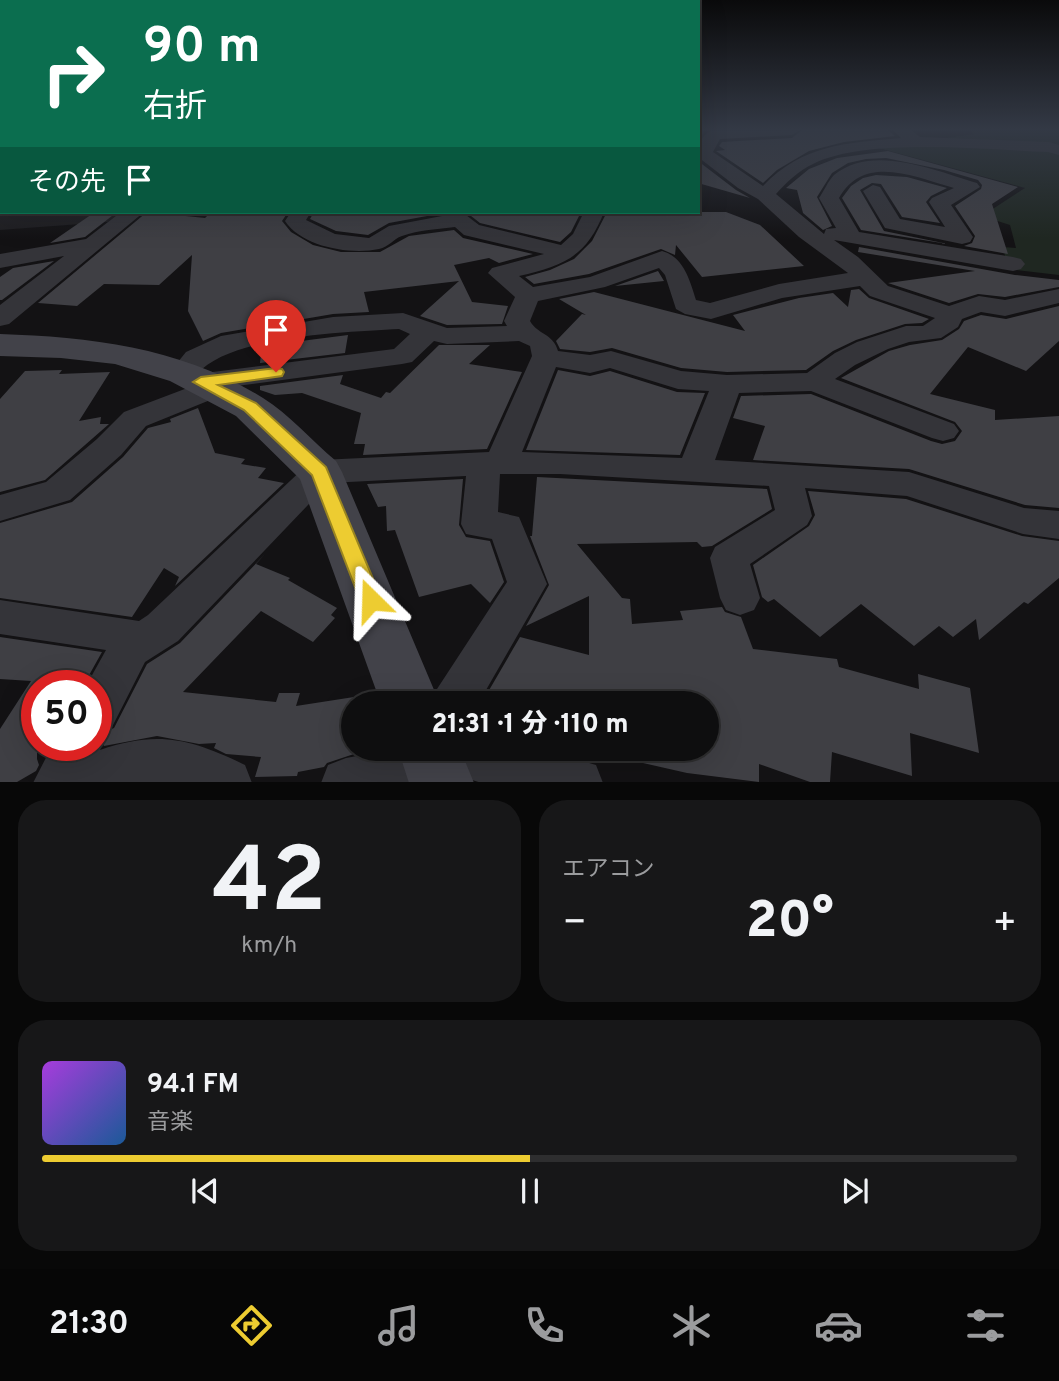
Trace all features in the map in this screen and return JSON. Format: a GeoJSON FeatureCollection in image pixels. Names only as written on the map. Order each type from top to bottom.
{"type":"FeatureCollection","features":[{"type":"Feature","properties":{"kind":"main road"},"geometry":{"type":"LineString","coordinates":[[0,345],[61,346],[119,354],[200,381],[250,407],[320,472],[406,691]]}},
{"type":"Feature","properties":{"kind":"street"},"geometry":{"type":"LineString","coordinates":[[726,166],[745,184],[765,195],[807,232],[850,262],[879,291],[950,315],[979,304],[1005,308],[1059,296]]}},
{"type":"Feature","properties":{"kind":"street"},"geometry":{"type":"LineString","coordinates":[[765,195],[795,166]]}},
{"type":"Feature","properties":{"kind":"street"},"geometry":{"type":"LineString","coordinates":[[853,239],[829,198],[834,184],[854,171],[869,166]]}},
{"type":"Feature","properties":{"kind":"street"},"geometry":{"type":"LineString","coordinates":[[834,184],[873,191],[892,224],[962,237],[939,202],[949,200],[970,187],[894,166]]}},
{"type":"Feature","properties":{"kind":"street"},"geometry":{"type":"LineString","coordinates":[[873,191],[873,187],[907,170]]}},
{"type":"Feature","properties":{"kind":"street"},"geometry":{"type":"LineString","coordinates":[[0,318],[131,214]]}},
{"type":"Feature","properties":{"kind":"street"},"geometry":{"type":"LineString","coordinates":[[300,214],[295,221],[298,226],[330,241],[377,243],[390,233],[455,216],[472,230],[562,252]]}},
{"type":"Feature","properties":{"kind":"street"},"geometry":{"type":"LineString","coordinates":[[593,214],[582,237],[570,249],[529,269],[500,272],[528,295],[574,289],[618,277],[662,258],[676,273],[685,304],[694,309],[710,311],[779,291],[866,278]]}},
{"type":"Feature","properties":{"kind":"street"},"geometry":{"type":"LineString","coordinates":[[807,232],[839,234],[853,239],[1013,264]]}},
{"type":"Feature","properties":{"kind":"street"},"geometry":{"type":"LineString","coordinates":[[0,261],[93,244]]}},
{"type":"Feature","properties":{"kind":"street"},"geometry":{"type":"LineString","coordinates":[[524,333],[517,321],[528,295]]}},
{"type":"Feature","properties":{"kind":"street"},"geometry":{"type":"LineString","coordinates":[[815,382],[829,368],[849,356],[900,335],[912,332],[927,334],[949,321],[950,315]]}},
{"type":"Feature","properties":{"kind":"street"},"geometry":{"type":"LineString","coordinates":[[200,381],[196,358],[231,342],[288,330],[403,321],[428,332],[480,336],[524,333],[542,342],[546,356],[492,463],[479,524],[506,527],[527,584],[461,691]]}},
{"type":"Feature","properties":{"kind":"street"},"geometry":{"type":"LineString","coordinates":[[0,508],[41,499],[58,491],[109,447],[135,419],[200,381],[402,356],[428,332]]}},
{"type":"Feature","properties":{"kind":"street"},"geometry":{"type":"LineString","coordinates":[[546,356],[590,364],[611,359],[678,380],[727,384],[815,382],[943,431]]}},
{"type":"Feature","properties":{"kind":"street"},"geometry":{"type":"LineString","coordinates":[[694,470],[727,384]]}},
{"type":"Feature","properties":{"kind":"street"},"geometry":{"type":"LineString","coordinates":[[112,682],[130,649],[163,628],[320,472],[492,463],[561,463],[909,484],[1023,521],[1059,525]]}},
{"type":"Feature","properties":{"kind":"street"},"geometry":{"type":"LineString","coordinates":[[740,598],[729,558],[794,516],[791,496],[781,475]]}},
{"type":"Feature","properties":{"kind":"street"},"geometry":{"type":"LineString","coordinates":[[0,617],[110,633],[145,641]]}},
{"type":"Feature","properties":{"kind":"street"},"geometry":{"type":"LineString","coordinates":[[58,782],[70,761]]}},
{"type":"Feature","properties":{"kind":"street"},"geometry":{"type":"LineString","coordinates":[[346,782],[395,774],[434,761]]}},
{"type":"Feature","properties":{"kind":"street"},"geometry":{"type":"LineString","coordinates":[[443,761],[578,782]]}},
{"type":"Feature","properties":{"kind":"street"},"geometry":{"type":"LineString","coordinates":[[79,782],[132,765],[159,762],[185,764],[227,782]]}},
{"type":"Feature","properties":{"kind":"shaded area"},"geometry":{"type":"Polygon","coordinates":[[[947,166],[1059,166],[1059,275],[1008,269],[1003,247],[1016,248],[1010,225],[982,216],[1025,188],[947,166]]]}},
{"type":"Feature","properties":{"kind":"shaded area"},"geometry":{"type":"Polygon","coordinates":[[[0,214],[118,214],[108,222],[0,230],[0,214]]]}},
{"type":"Feature","properties":{"kind":"building"},"geometry":{"type":"Polygon","coordinates":[[[700,166],[705,166],[750,198],[700,184],[700,166]]]}},
{"type":"Feature","properties":{"kind":"building"},"geometry":{"type":"Polygon","coordinates":[[[739,166],[783,166],[763,183],[739,166]]]}},
{"type":"Feature","properties":{"kind":"building"},"geometry":{"type":"Polygon","coordinates":[[[842,166],[832,173],[817,197],[832,226],[823,230],[803,213],[797,190],[786,188],[809,169],[842,166]]]}},
{"type":"Feature","properties":{"kind":"building"},"geometry":{"type":"Polygon","coordinates":[[[927,166],[944,166],[1018,187],[992,204],[1008,254],[964,246],[972,243],[975,236],[955,206],[981,189],[982,185],[978,180],[927,166]]]}},
{"type":"Feature","properties":{"kind":"building"},"geometry":{"type":"Polygon","coordinates":[[[876,175],[907,177],[947,188],[931,196],[926,202],[940,223],[902,217],[881,184],[872,183],[860,190],[884,231],[948,244],[861,230],[842,198],[851,186],[863,178],[876,175]]]}},
{"type":"Feature","properties":{"kind":"building"},"geometry":{"type":"Polygon","coordinates":[[[726,212],[760,225],[804,266],[702,277],[676,245],[675,255],[661,249],[589,274],[534,284],[525,277],[574,259],[592,241],[606,214],[726,212]]]}},
{"type":"Feature","properties":{"kind":"building"},"geometry":{"type":"Polygon","coordinates":[[[92,214],[114,214],[85,237],[50,243],[92,214]]]}},
{"type":"Feature","properties":{"kind":"building"},"geometry":{"type":"Polygon","coordinates":[[[145,214],[205,218],[209,214],[287,214],[282,221],[291,232],[313,245],[341,252],[380,252],[409,236],[454,230],[463,238],[533,254],[499,263],[489,258],[454,265],[472,302],[508,306],[502,324],[447,325],[420,316],[459,281],[364,292],[369,312],[333,314],[221,333],[203,341],[188,311],[192,255],[159,285],[104,284],[77,306],[38,303],[145,214]]]}},
{"type":"Feature","properties":{"kind":"building"},"geometry":{"type":"Polygon","coordinates":[[[313,214],[438,214],[389,223],[368,235],[336,231],[310,219],[313,214]]]}},
{"type":"Feature","properties":{"kind":"building"},"geometry":{"type":"Polygon","coordinates":[[[469,214],[580,214],[571,232],[560,242],[480,223],[469,214]]]}},
{"type":"Feature","properties":{"kind":"building"},"geometry":{"type":"Polygon","coordinates":[[[859,247],[1015,275],[1059,280],[1059,287],[1005,297],[978,294],[949,303],[888,283],[975,271],[858,252],[859,247]]]}},
{"type":"Feature","properties":{"kind":"building"},"geometry":{"type":"Polygon","coordinates":[[[54,261],[0,300],[0,277],[13,268],[54,261]]]}},
{"type":"Feature","properties":{"kind":"building"},"geometry":{"type":"Polygon","coordinates":[[[658,271],[664,281],[615,286],[658,271]]]}},
{"type":"Feature","properties":{"kind":"building"},"geometry":{"type":"Polygon","coordinates":[[[859,289],[869,298],[929,319],[856,340],[833,351],[806,370],[727,372],[681,368],[612,348],[590,352],[560,349],[556,341],[582,314],[586,315],[559,299],[594,292],[745,331],[733,315],[799,298],[833,293],[848,307],[851,290],[859,289]]]}},
{"type":"Feature","properties":{"kind":"building"},"geometry":{"type":"Polygon","coordinates":[[[1059,306],[1059,341],[1026,371],[968,347],[930,394],[995,410],[995,420],[1059,416],[1059,508],[1025,505],[909,469],[753,460],[765,426],[733,418],[741,396],[811,394],[931,441],[942,444],[955,441],[962,431],[955,422],[841,378],[889,351],[942,340],[959,329],[964,321],[981,315],[1006,319],[1059,306]]]}},
{"type":"Feature","properties":{"kind":"building"},"geometry":{"type":"Polygon","coordinates":[[[348,335],[345,353],[260,363],[262,346],[348,335]]]}},
{"type":"Feature","properties":{"kind":"building"},"geometry":{"type":"Polygon","coordinates":[[[439,345],[490,345],[469,364],[522,372],[487,449],[363,455],[365,444],[354,444],[361,413],[302,393],[275,395],[260,390],[260,386],[343,375],[340,384],[381,398],[386,392],[390,393],[439,345]]]}},
{"type":"Feature","properties":{"kind":"building"},"geometry":{"type":"Polygon","coordinates":[[[62,370],[59,374],[110,372],[79,421],[101,417],[100,424],[109,424],[45,480],[0,492],[0,399],[25,371],[62,370]]]}},
{"type":"Feature","properties":{"kind":"building"},"geometry":{"type":"Polygon","coordinates":[[[558,370],[590,376],[610,371],[677,392],[705,393],[680,455],[526,450],[558,370]]]}},
{"type":"Feature","properties":{"kind":"building"},"geometry":{"type":"Polygon","coordinates":[[[198,408],[215,453],[245,459],[241,464],[266,468],[258,478],[284,483],[175,586],[179,577],[164,568],[132,617],[0,598],[0,523],[72,502],[123,457],[148,428],[171,422],[170,419],[198,408]]]}},
{"type":"Feature","properties":{"kind":"building"},"geometry":{"type":"Polygon","coordinates":[[[537,477],[767,489],[772,509],[712,546],[702,547],[697,542],[577,544],[622,598],[630,599],[632,624],[683,620],[680,611],[722,607],[725,612],[741,617],[753,649],[837,659],[839,667],[919,689],[918,674],[970,688],[979,753],[910,733],[912,776],[832,752],[830,782],[810,782],[759,764],[759,782],[687,773],[634,761],[719,761],[719,691],[489,691],[520,637],[589,655],[589,596],[526,626],[549,585],[532,536],[537,477]]]}},
{"type":"Feature","properties":{"kind":"building"},"geometry":{"type":"Polygon","coordinates":[[[463,479],[459,525],[466,537],[490,541],[504,582],[490,603],[471,584],[419,597],[395,530],[387,531],[386,506],[378,507],[367,484],[463,479]]]}},
{"type":"Feature","properties":{"kind":"building"},"geometry":{"type":"Polygon","coordinates":[[[808,491],[906,499],[1022,536],[1059,541],[1059,578],[1028,604],[1024,602],[979,640],[976,619],[953,637],[939,626],[914,646],[861,604],[820,637],[774,599],[768,602],[762,597],[753,565],[809,526],[815,515],[808,491]]]}},
{"type":"Feature","properties":{"kind":"building"},"geometry":{"type":"Polygon","coordinates":[[[265,554],[256,564],[290,578],[288,580],[337,608],[331,615],[335,618],[313,642],[261,611],[183,692],[276,702],[279,693],[300,693],[296,706],[341,699],[341,758],[327,763],[324,767],[298,772],[297,776],[255,777],[261,757],[226,754],[214,748],[216,743],[199,744],[157,736],[112,744],[112,729],[147,664],[180,643],[265,554]]]}},
{"type":"Feature","properties":{"kind":"building"},"geometry":{"type":"Polygon","coordinates":[[[0,637],[102,652],[92,670],[21,670],[21,680],[0,679],[0,637]]]}},
{"type":"Feature","properties":{"kind":"building"},"geometry":{"type":"Polygon","coordinates":[[[21,696],[21,761],[38,761],[39,765],[36,771],[17,782],[0,782],[0,729],[21,696]]]}},
{"type":"Feature","properties":{"kind":"route"},"geometry":{"type":"LineString","coordinates":[[276,372],[201,382],[250,407],[320,472],[371,600]]}}]}
